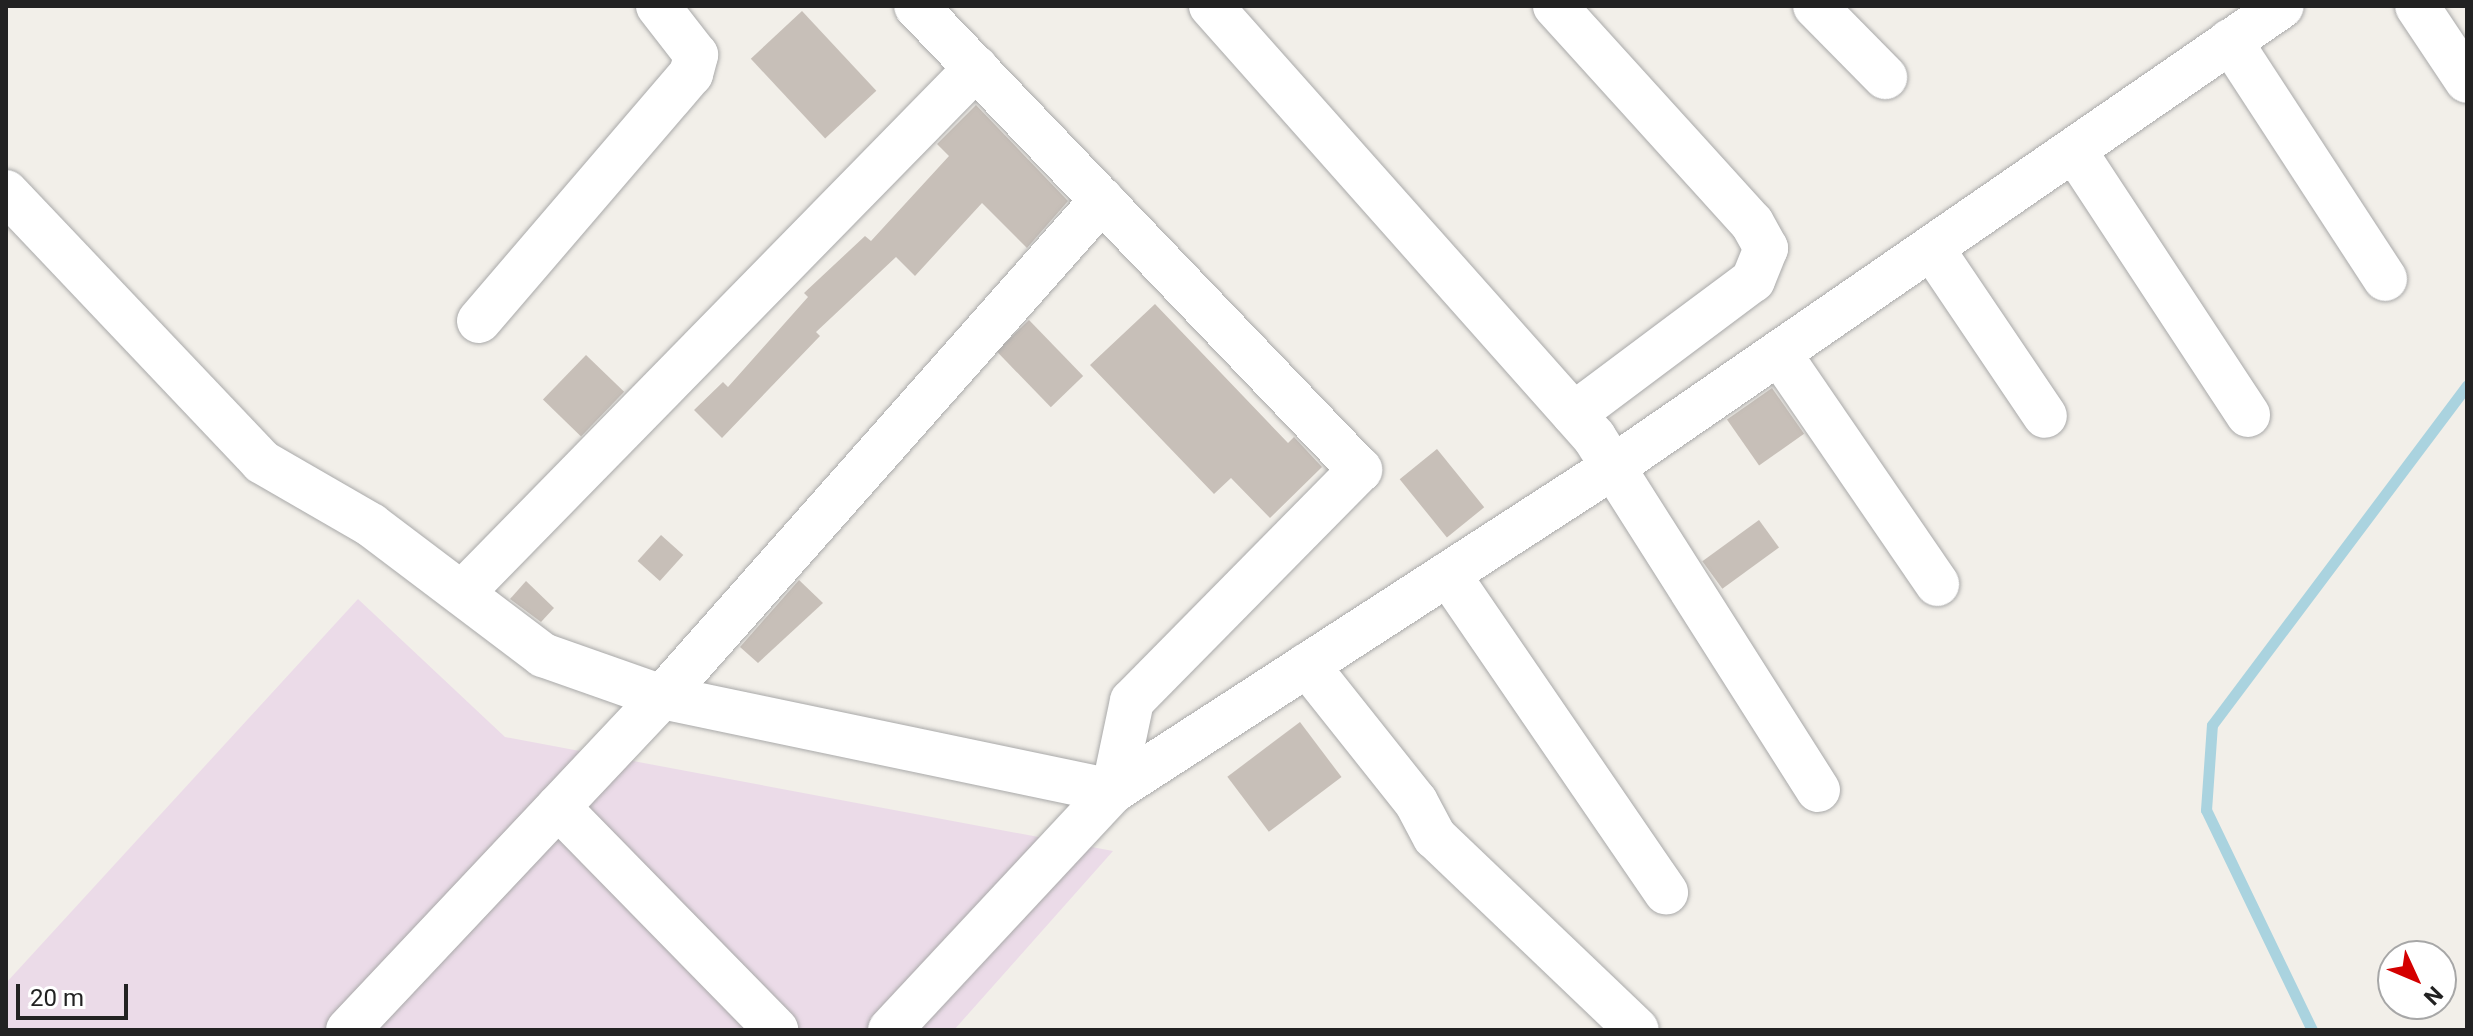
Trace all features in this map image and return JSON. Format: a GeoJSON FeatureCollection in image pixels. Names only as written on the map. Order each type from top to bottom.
{"type":"FeatureCollection","features":[{"type":"Feature","properties":{"kind":"street"},"geometry":{"type":"LineString","coordinates":[[479,321],[691,74],[696,55],[658,6]]}},
{"type":"Feature","properties":{"kind":"street"},"geometry":{"type":"LineString","coordinates":[[916,6],[1360,470],[1132,701],[1113,791]]}},
{"type":"Feature","properties":{"kind":"street"},"geometry":{"type":"LineString","coordinates":[[1211,6],[1574,414],[1613,467],[1818,790]]}},
{"type":"Feature","properties":{"kind":"street"},"geometry":{"type":"LineString","coordinates":[[1555,6],[1752,223],[1766,248],[1753,280],[1574,414]]}},
{"type":"Feature","properties":{"kind":"street"},"geometry":{"type":"LineString","coordinates":[[1815,6],[1885,77]]}},
{"type":"Feature","properties":{"kind":"street"},"geometry":{"type":"LineString","coordinates":[[890,1030],[1113,791],[1613,467],[1933,250],[2282,6]]}},
{"type":"Feature","properties":{"kind":"street"},"geometry":{"type":"LineString","coordinates":[[2417,6],[2467,81]]}},
{"type":"Feature","properties":{"kind":"street"},"geometry":{"type":"LineString","coordinates":[[2230,41],[2385,279]]}},
{"type":"Feature","properties":{"kind":"street"},"geometry":{"type":"LineString","coordinates":[[462,593],[976,68]]}},
{"type":"Feature","properties":{"kind":"street"},"geometry":{"type":"LineString","coordinates":[[2074,150],[2248,415]]}},
{"type":"Feature","properties":{"kind":"street"},"geometry":{"type":"LineString","coordinates":[[6,192],[262,462],[371,525],[543,655],[662,697],[1113,791]]}},
{"type":"Feature","properties":{"kind":"street"},"geometry":{"type":"LineString","coordinates":[[348,1030],[662,697],[1102,200]]}},
{"type":"Feature","properties":{"kind":"street"},"geometry":{"type":"LineString","coordinates":[[1933,250],[2045,416]]}},
{"type":"Feature","properties":{"kind":"street"},"geometry":{"type":"LineString","coordinates":[[1779,353],[1937,584]]}},
{"type":"Feature","properties":{"kind":"street"},"geometry":{"type":"LineString","coordinates":[[1448,574],[1666,892]]}},
{"type":"Feature","properties":{"kind":"street"},"geometry":{"type":"LineString","coordinates":[[1307,665],[1416,802],[1435,837],[1637,1030]]}},
{"type":"Feature","properties":{"kind":"street"},"geometry":{"type":"LineString","coordinates":[[558,807],[776,1030]]}},
{"type":"Feature","properties":{"kind":"shaded area"},"geometry":{"type":"Polygon","coordinates":[[[358,599],[505,737],[1113,851],[954,1030],[6,1030],[6,983],[358,599]]]}},
{"type":"Feature","properties":{"kind":"building"},"geometry":{"type":"Polygon","coordinates":[[[802,11],[876,91],[825,138],[751,59],[802,11]]]}},
{"type":"Feature","properties":{"kind":"building"},"geometry":{"type":"Polygon","coordinates":[[[976,105],[1068,201],[1027,248],[982,203],[915,276],[896,257],[816,332],[820,336],[722,438],[694,410],[723,382],[728,387],[808,297],[804,293],[865,236],[871,241],[949,156],[937,144],[976,105]]]}},
{"type":"Feature","properties":{"kind":"building"},"geometry":{"type":"Polygon","coordinates":[[[1155,304],[1288,443],[1294,437],[1322,467],[1270,518],[1231,478],[1214,494],[1090,365],[1155,304]]]}},
{"type":"Feature","properties":{"kind":"building"},"geometry":{"type":"Polygon","coordinates":[[[1029,320],[1083,376],[1051,407],[997,351],[1029,320]]]}},
{"type":"Feature","properties":{"kind":"building"},"geometry":{"type":"Polygon","coordinates":[[[586,355],[624,392],[581,436],[543,400],[586,355]]]}},
{"type":"Feature","properties":{"kind":"building"},"geometry":{"type":"Polygon","coordinates":[[[1772,388],[1804,434],[1759,465],[1727,420],[1772,388]]]}},
{"type":"Feature","properties":{"kind":"building"},"geometry":{"type":"Polygon","coordinates":[[[1437,449],[1484,507],[1447,537],[1400,479],[1437,449]]]}},
{"type":"Feature","properties":{"kind":"building"},"geometry":{"type":"Polygon","coordinates":[[[1759,520],[1779,548],[1722,589],[1702,561],[1759,520]]]}},
{"type":"Feature","properties":{"kind":"building"},"geometry":{"type":"Polygon","coordinates":[[[661,535],[683,555],[660,581],[638,561],[661,535]]]}},
{"type":"Feature","properties":{"kind":"building"},"geometry":{"type":"Polygon","coordinates":[[[799,580],[823,603],[758,663],[740,647],[799,580]]]}},
{"type":"Feature","properties":{"kind":"building"},"geometry":{"type":"Polygon","coordinates":[[[526,581],[554,608],[541,622],[510,599],[526,581]]]}},
{"type":"Feature","properties":{"kind":"building"},"geometry":{"type":"Polygon","coordinates":[[[1300,722],[1342,777],[1269,832],[1227,777],[1300,722]]]}},
{"type":"Feature","properties":{"kind":"waterway"},"geometry":{"type":"LineString","coordinates":[[2312,1030],[2206,810],[2212,725],[2467,385]]}}]}
